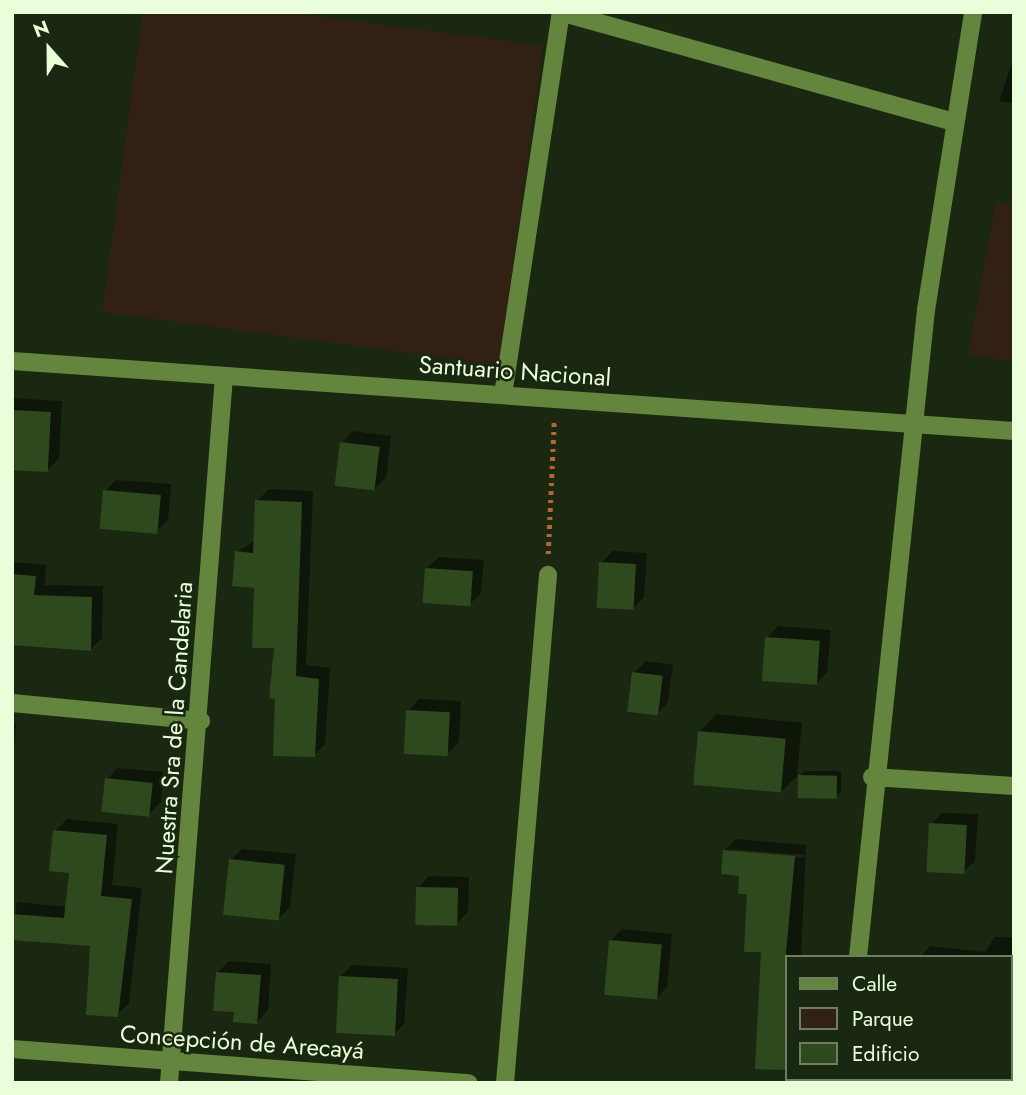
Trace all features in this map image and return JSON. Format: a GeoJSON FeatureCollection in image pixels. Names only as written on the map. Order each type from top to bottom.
{"type":"FeatureCollection","features":[{"type":"Feature","properties":{"kind":"street"},"geometry":{"type":"LineString","coordinates":[[858,955],[872,776],[914,422],[954,122],[973,12]]}},
{"type":"Feature","properties":{"kind":"street"},"geometry":{"type":"LineString","coordinates":[[503,395],[560,14],[954,122]]}},
{"type":"Feature","properties":{"kind":"street","name":"Santuario Nacional"},"geometry":{"type":"LineString","coordinates":[[12,360],[1014,431]]}},
{"type":"Feature","properties":{"kind":"street","name":"Nuestra Sra de la Candelaria"},"geometry":{"type":"LineString","coordinates":[[169,1083],[201,721],[224,376]]}},
{"type":"Feature","properties":{"kind":"street"},"geometry":{"type":"LineString","coordinates":[[505,1083],[548,575]]}},
{"type":"Feature","properties":{"kind":"street"},"geometry":{"type":"LineString","coordinates":[[12,704],[201,721]]}},
{"type":"Feature","properties":{"kind":"street"},"geometry":{"type":"LineString","coordinates":[[872,776],[1014,786]]}},
{"type":"Feature","properties":{"kind":"street","name":"Concepción de Arecayá"},"geometry":{"type":"LineString","coordinates":[[12,1049],[469,1083]]}},
{"type":"Feature","properties":{"kind":"path"},"geometry":{"type":"LineString","coordinates":[[548,575],[555,398]]}},
{"type":"Feature","properties":{"kind":"green space"},"geometry":{"type":"Polygon","coordinates":[[[143,12],[287,12],[543,46],[499,365],[102,312],[143,12]]]}},
{"type":"Feature","properties":{"kind":"green space"},"geometry":{"type":"Polygon","coordinates":[[[996,202],[1014,205],[1014,362],[968,354],[996,202]]]}},
{"type":"Feature","properties":{"kind":"building"},"geometry":{"type":"Polygon","coordinates":[[[12,410],[51,412],[48,472],[12,470],[12,410]]]}},
{"type":"Feature","properties":{"kind":"building"},"geometry":{"type":"Polygon","coordinates":[[[340,442],[380,447],[374,491],[335,486],[340,442]]]}},
{"type":"Feature","properties":{"kind":"building"},"geometry":{"type":"Polygon","coordinates":[[[103,490],[161,495],[157,534],[100,529],[103,490]]]}},
{"type":"Feature","properties":{"kind":"building"},"geometry":{"type":"Polygon","coordinates":[[[255,500],[302,502],[296,676],[319,679],[315,757],[273,756],[275,699],[269,698],[274,648],[252,648],[254,588],[232,586],[235,551],[253,553],[255,500]]]}},
{"type":"Feature","properties":{"kind":"building"},"geometry":{"type":"Polygon","coordinates":[[[599,562],[636,564],[634,610],[597,608],[599,562]]]}},
{"type":"Feature","properties":{"kind":"building"},"geometry":{"type":"Polygon","coordinates":[[[425,568],[473,571],[470,606],[423,603],[425,568]]]}},
{"type":"Feature","properties":{"kind":"building"},"geometry":{"type":"Polygon","coordinates":[[[12,574],[36,576],[34,595],[92,597],[91,651],[12,645],[12,574]]]}},
{"type":"Feature","properties":{"kind":"building"},"geometry":{"type":"Polygon","coordinates":[[[765,637],[820,641],[817,685],[762,681],[765,637]]]}},
{"type":"Feature","properties":{"kind":"building"},"geometry":{"type":"Polygon","coordinates":[[[632,672],[663,676],[658,715],[627,712],[632,672]]]}},
{"type":"Feature","properties":{"kind":"building"},"geometry":{"type":"Polygon","coordinates":[[[406,710],[450,712],[448,756],[404,754],[406,710]]]}},
{"type":"Feature","properties":{"kind":"building"},"geometry":{"type":"Polygon","coordinates":[[[698,731],[786,739],[781,792],[693,785],[698,731]]]}},
{"type":"Feature","properties":{"kind":"building"},"geometry":{"type":"Polygon","coordinates":[[[798,775],[837,776],[837,799],[798,798],[798,775]]]}},
{"type":"Feature","properties":{"kind":"building"},"geometry":{"type":"Polygon","coordinates":[[[105,778],[153,783],[149,817],[101,812],[105,778]]]}},
{"type":"Feature","properties":{"kind":"building"},"geometry":{"type":"Polygon","coordinates":[[[929,823],[967,825],[964,874],[926,872],[929,823]]]}},
{"type":"Feature","properties":{"kind":"building"},"geometry":{"type":"Polygon","coordinates":[[[53,830],[107,835],[101,896],[132,899],[118,1017],[86,1015],[90,946],[12,940],[12,914],[64,918],[69,873],[49,871],[53,830]]]}},
{"type":"Feature","properties":{"kind":"building"},"geometry":{"type":"Polygon","coordinates":[[[723,850],[795,856],[785,955],[785,1070],[755,1069],[761,952],[744,952],[747,894],[738,894],[739,876],[721,874],[723,850]]]}},
{"type":"Feature","properties":{"kind":"building"},"geometry":{"type":"Polygon","coordinates":[[[229,859],[285,865],[279,921],[223,915],[229,859]]]}},
{"type":"Feature","properties":{"kind":"building"},"geometry":{"type":"Polygon","coordinates":[[[416,887],[458,888],[457,926],[415,925],[416,887]]]}},
{"type":"Feature","properties":{"kind":"building"},"geometry":{"type":"Polygon","coordinates":[[[609,940],[662,945],[657,999],[604,995],[609,940]]]}},
{"type":"Feature","properties":{"kind":"building"},"geometry":{"type":"Polygon","coordinates":[[[216,972],[261,975],[257,1024],[233,1022],[234,1012],[213,1011],[216,972]]]}},
{"type":"Feature","properties":{"kind":"building"},"geometry":{"type":"Polygon","coordinates":[[[339,976],[398,979],[395,1036],[336,1033],[339,976]]]}}]}
